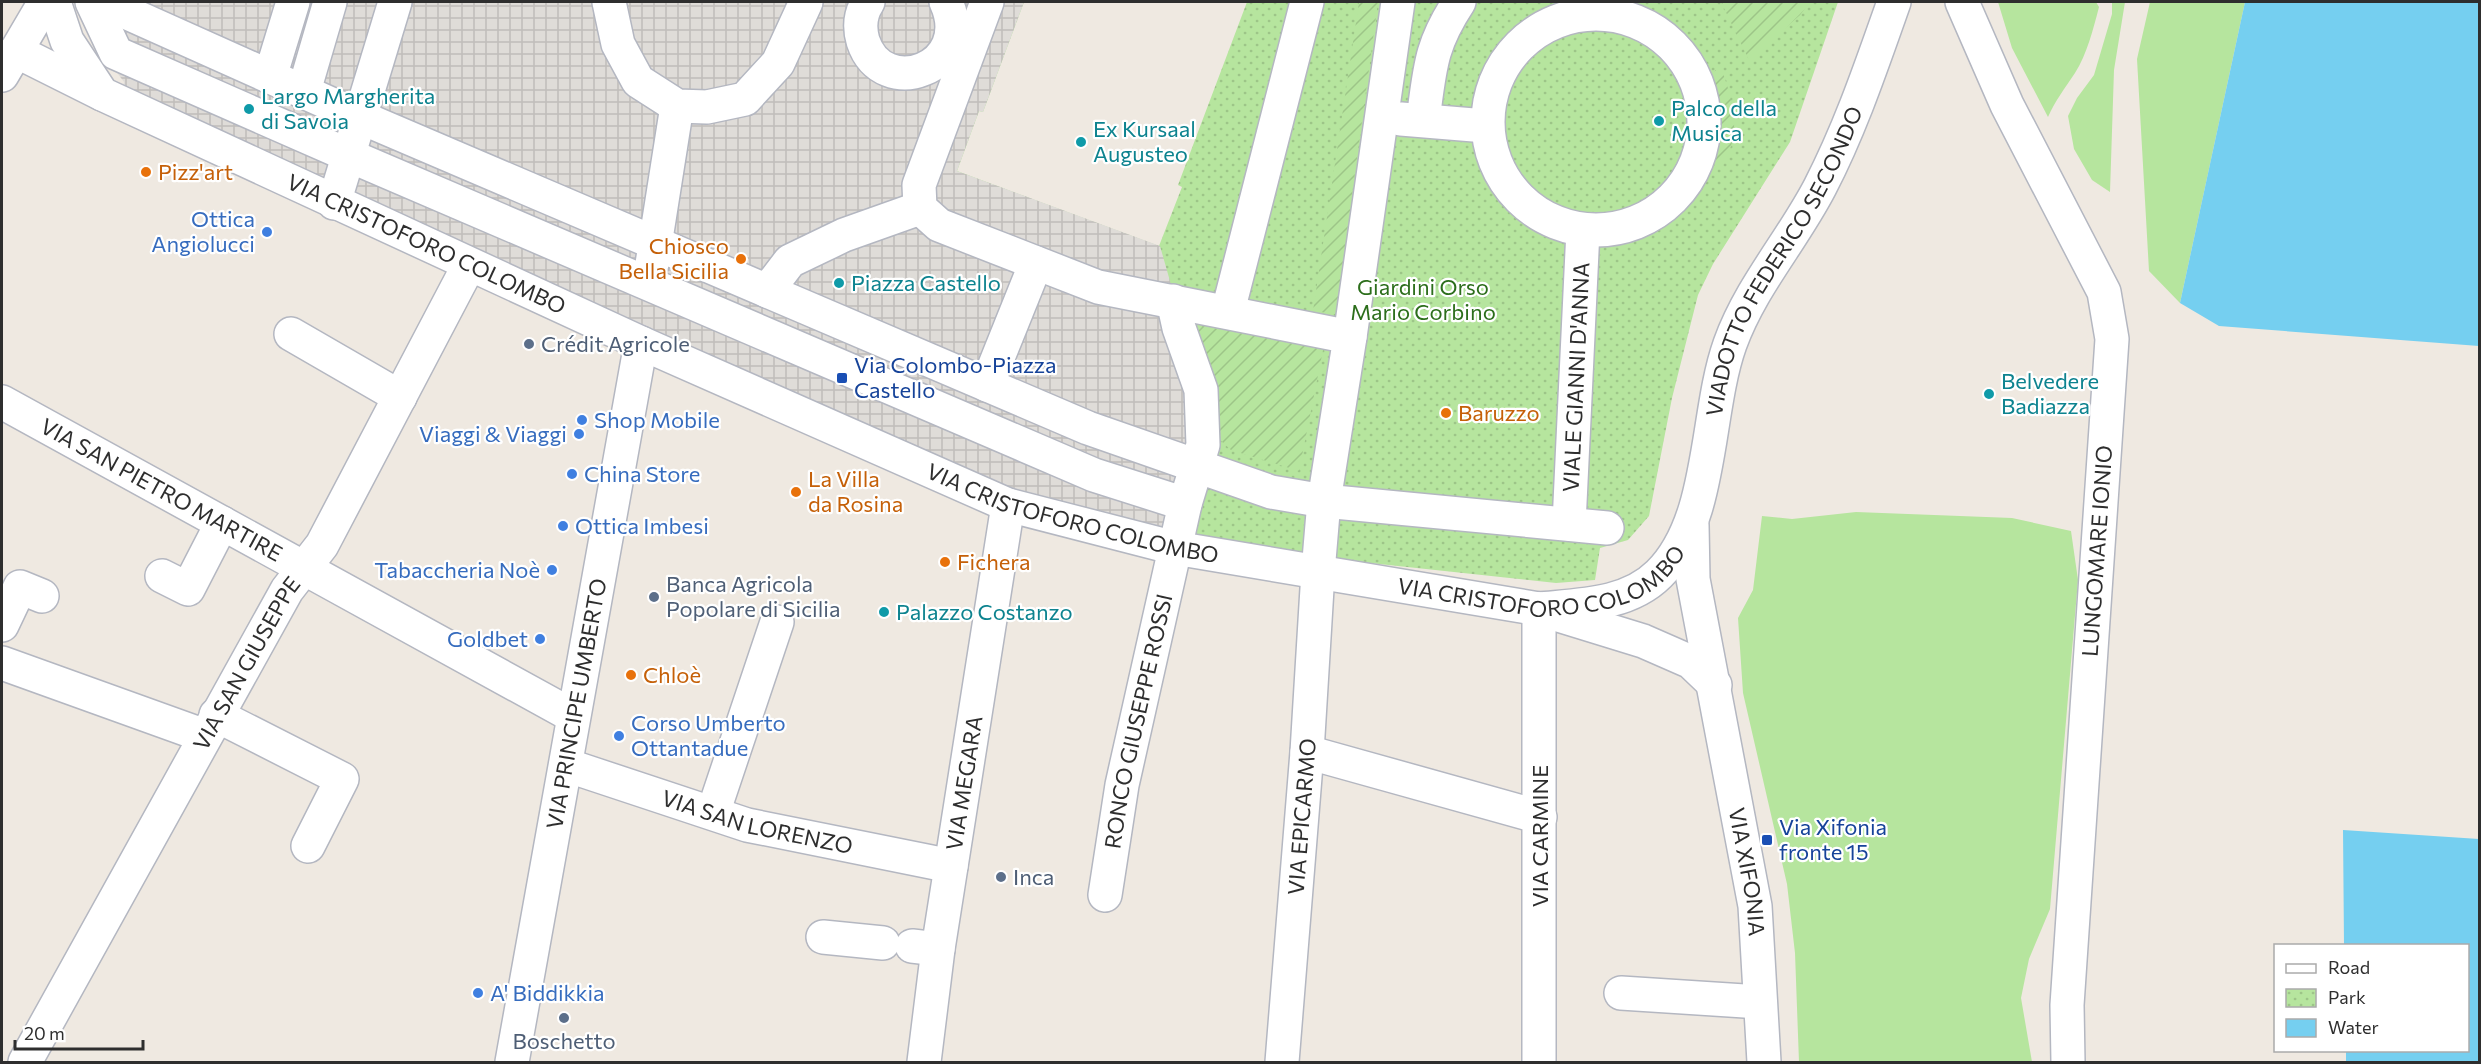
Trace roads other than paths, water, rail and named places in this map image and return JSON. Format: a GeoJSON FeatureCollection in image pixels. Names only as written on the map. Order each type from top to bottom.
{"type":"FeatureCollection","features":[{"type":"Feature","properties":{"kind":"street"},"geometry":{"type":"LineString","coordinates":[[9,63],[45,2]]}},
{"type":"Feature","properties":{"kind":"street"},"geometry":{"type":"LineString","coordinates":[[54,2],[67,41],[102,94]]}},
{"type":"Feature","properties":{"kind":"street"},"geometry":{"type":"LineString","coordinates":[[270,77],[293,2]]}},
{"type":"Feature","properties":{"kind":"street"},"geometry":{"type":"LineString","coordinates":[[304,92],[330,2]]}},
{"type":"Feature","properties":{"kind":"street"},"geometry":{"type":"LineString","coordinates":[[334,203],[394,2]]}},
{"type":"Feature","properties":{"kind":"street"},"geometry":{"type":"LineString","coordinates":[[609,2],[618,44],[638,81],[676,106],[707,107],[745,99],[778,63],[806,2]]}},
{"type":"Feature","properties":{"kind":"street"},"geometry":{"type":"LineString","coordinates":[[946,2],[960,47]]}},
{"type":"Feature","properties":{"kind":"street"},"geometry":{"type":"LineString","coordinates":[[987,2],[960,47],[919,185],[920,208],[939,225],[1098,287],[1350,337]]}},
{"type":"Feature","properties":{"kind":"street"},"geometry":{"type":"LineString","coordinates":[[1228,311],[1307,2]]}},
{"type":"Feature","properties":{"kind":"street","name":"VIA EPICARMO"},"geometry":{"type":"LineString","coordinates":[[1282,1062],[1324,501],[1398,2]]}},
{"type":"Feature","properties":{"kind":"street"},"geometry":{"type":"LineString","coordinates":[[1423,120],[1432,53],[1445,24],[1459,2]]}},
{"type":"Feature","properties":{"kind":"street","name":"VIADOTTO FEDERICO SECONDO"},"geometry":{"type":"LineString","coordinates":[[1692,525],[1730,345],[1752,294],[1819,188],[1855,109],[1894,2]]}},
{"type":"Feature","properties":{"kind":"street","name":"LUNGOMARE IONIO"},"geometry":{"type":"LineString","coordinates":[[1962,2],[2007,105],[2104,292],[2112,339],[2091,622],[2067,1005],[2068,1062]]}},
{"type":"Feature","properties":{"kind":"street"},"geometry":{"type":"LineString","coordinates":[[108,3],[360,117],[1088,428],[1197,469],[1271,492],[1324,501],[1607,528]]}},
{"type":"Feature","properties":{"kind":"street"},"geometry":{"type":"LineString","coordinates":[[108,3],[116,53],[1094,475],[1185,504]]}},
{"type":"Feature","properties":{"kind":"street"},"geometry":{"type":"LineString","coordinates":[[856,5],[860,32],[867,52],[881,66],[901,73],[921,71],[960,47]]}},
{"type":"Feature","properties":{"kind":"street"},"geometry":{"type":"LineString","coordinates":[[1584,13],[1625,17],[1662,35],[1689,65],[1704,104],[1703,145],[1687,183],[1658,212],[1620,228],[1583,230],[1544,218],[1514,195],[1494,163],[1486,126],[1492,86],[1513,50],[1545,25],[1584,13]]}},
{"type":"Feature","properties":{"kind":"street","name":"VIA CRISTOFORO COLOMBO"},"geometry":{"type":"LineString","coordinates":[[9,63],[102,94],[641,344],[1008,505],[1175,548],[1539,609],[1595,603],[1630,594],[1658,576],[1692,525]]}},
{"type":"Feature","properties":{"kind":"street"},"geometry":{"type":"LineString","coordinates":[[648,284],[676,106]]}},
{"type":"Feature","properties":{"kind":"street"},"geometry":{"type":"LineString","coordinates":[[1382,118],[1486,126]]}},
{"type":"Feature","properties":{"kind":"street"},"geometry":{"type":"LineString","coordinates":[[767,291],[790,261],[844,235],[920,208]]}},
{"type":"Feature","properties":{"kind":"street","name":"VIALE GIANNI D'ANNA"},"geometry":{"type":"LineString","coordinates":[[1569,524],[1583,230]]}},
{"type":"Feature","properties":{"kind":"street"},"geometry":{"type":"LineString","coordinates":[[987,385],[1036,263]]}},
{"type":"Feature","properties":{"kind":"street","name":"VIA SAN GIUSEPPE"},"geometry":{"type":"LineString","coordinates":[[25,1062],[287,590],[322,545],[469,265]]}},
{"type":"Feature","properties":{"kind":"street","name":"RONCO GIUSEPPE ROSSI"},"geometry":{"type":"LineString","coordinates":[[1105,895],[1122,785],[1185,504],[1203,446],[1201,390],[1179,328],[1173,301]]}},
{"type":"Feature","properties":{"kind":"street"},"geometry":{"type":"LineString","coordinates":[[291,334],[400,397]]}},
{"type":"Feature","properties":{"kind":"street","name":"VIA PRINCIPE UMBERTO"},"geometry":{"type":"LineString","coordinates":[[512,1062],[641,344]]}},
{"type":"Feature","properties":{"kind":"street","name":"VIA SAN PIETRO MARTIRE"},"geometry":{"type":"LineString","coordinates":[[2,402],[573,716]]}},
{"type":"Feature","properties":{"kind":"street","name":"VIA MEGARA"},"geometry":{"type":"LineString","coordinates":[[924,1062],[911,946],[951,866],[1008,505]]}},
{"type":"Feature","properties":{"kind":"street"},"geometry":{"type":"LineString","coordinates":[[162,576],[188,589],[222,523]]}},
{"type":"Feature","properties":{"kind":"street","name":"VIA XIFONIA"},"geometry":{"type":"LineString","coordinates":[[1692,525],[1693,579],[1755,906],[1764,1062]]}},
{"type":"Feature","properties":{"kind":"street"},"geometry":{"type":"LineString","coordinates":[[2,625],[20,587],[42,596]]}},
{"type":"Feature","properties":{"kind":"street"},"geometry":{"type":"LineString","coordinates":[[1539,609],[1643,641],[1692,662],[1715,686]]}},
{"type":"Feature","properties":{"kind":"street","name":"VIA CARMINE"},"geometry":{"type":"LineString","coordinates":[[1539,609],[1539,1062]]}},
{"type":"Feature","properties":{"kind":"street"},"geometry":{"type":"LineString","coordinates":[[713,813],[777,622]]}},
{"type":"Feature","properties":{"kind":"street"},"geometry":{"type":"LineString","coordinates":[[2,663],[211,725],[342,779],[308,846]]}},
{"type":"Feature","properties":{"kind":"street"},"geometry":{"type":"LineString","coordinates":[[1307,752],[1540,817]]}},
{"type":"Feature","properties":{"kind":"street","name":"VIA SAN LORENZO"},"geometry":{"type":"LineString","coordinates":[[566,765],[747,825],[951,866]]}},
{"type":"Feature","properties":{"kind":"street"},"geometry":{"type":"LineString","coordinates":[[823,937],[911,946]]}},
{"type":"Feature","properties":{"kind":"street"},"geometry":{"type":"LineString","coordinates":[[1621,993],[1760,1002]]}},
{"type":"Feature","properties":{"kind":"water"},"geometry":{"type":"Polygon","coordinates":[[[2245,2],[2479,2],[2479,346],[2219,326],[2180,303],[2245,2]]]}},
{"type":"Feature","properties":{"kind":"water"},"geometry":{"type":"Polygon","coordinates":[[[2343,830],[2479,839],[2479,1062],[2346,1062],[2346,1052],[2469,1052],[2469,944],[2344,944],[2343,830]]]}},
{"type":"Feature","properties":{"kind":"place","name":"Largo Margherita di Savoia"},"geometry":{"type":"Point","coordinates":[249,109]}},
{"type":"Feature","properties":{"kind":"place","name":"Palco della Musica"},"geometry":{"type":"Point","coordinates":[1659,121]}},
{"type":"Feature","properties":{"kind":"place","name":"Ex Kursaal Augusteo"},"geometry":{"type":"Point","coordinates":[1081,142]}},
{"type":"Feature","properties":{"kind":"place","name":"Pizz'art"},"geometry":{"type":"Point","coordinates":[146,172]}},
{"type":"Feature","properties":{"kind":"place","name":"Ottica Angiolucci"},"geometry":{"type":"Point","coordinates":[267,232]}},
{"type":"Feature","properties":{"kind":"place","name":"Chiosco Bella Sicilia"},"geometry":{"type":"Point","coordinates":[741,259]}},
{"type":"Feature","properties":{"kind":"place","name":"Piazza Castello"},"geometry":{"type":"Point","coordinates":[839,283]}},
{"type":"Feature","properties":{"kind":"place","name":"Crédit Agricole"},"geometry":{"type":"Point","coordinates":[529,344]}},
{"type":"Feature","properties":{"kind":"place","name":"Via Colombo-Piazza Castello"},"geometry":{"type":"Point","coordinates":[842,378]}},
{"type":"Feature","properties":{"kind":"place","name":"Belvedere Badiazza"},"geometry":{"type":"Point","coordinates":[1989,394]}},
{"type":"Feature","properties":{"kind":"place","name":"Baruzzo"},"geometry":{"type":"Point","coordinates":[1446,413]}},
{"type":"Feature","properties":{"kind":"place","name":"Shop Mobile"},"geometry":{"type":"Point","coordinates":[582,420]}},
{"type":"Feature","properties":{"kind":"place","name":"Viaggi & Viaggi"},"geometry":{"type":"Point","coordinates":[579,434]}},
{"type":"Feature","properties":{"kind":"place","name":"China Store"},"geometry":{"type":"Point","coordinates":[572,474]}},
{"type":"Feature","properties":{"kind":"place","name":"La Villa da Rosina"},"geometry":{"type":"Point","coordinates":[796,492]}},
{"type":"Feature","properties":{"kind":"place","name":"Ottica Imbesi"},"geometry":{"type":"Point","coordinates":[563,526]}},
{"type":"Feature","properties":{"kind":"place","name":"Fichera"},"geometry":{"type":"Point","coordinates":[945,562]}},
{"type":"Feature","properties":{"kind":"place","name":"Tabaccheria Noè"},"geometry":{"type":"Point","coordinates":[552,570]}},
{"type":"Feature","properties":{"kind":"place","name":"Banca Agricola Popolare di Sicilia"},"geometry":{"type":"Point","coordinates":[654,597]}},
{"type":"Feature","properties":{"kind":"place","name":"Palazzo Costanzo"},"geometry":{"type":"Point","coordinates":[884,612]}},
{"type":"Feature","properties":{"kind":"place","name":"Goldbet"},"geometry":{"type":"Point","coordinates":[540,639]}},
{"type":"Feature","properties":{"kind":"place","name":"Chloè"},"geometry":{"type":"Point","coordinates":[631,675]}},
{"type":"Feature","properties":{"kind":"place","name":"Corso Umberto Ottantadue"},"geometry":{"type":"Point","coordinates":[619,736]}},
{"type":"Feature","properties":{"kind":"place","name":"Via Xifonia fronte 15"},"geometry":{"type":"Point","coordinates":[1767,840]}},
{"type":"Feature","properties":{"kind":"place","name":"Inca"},"geometry":{"type":"Point","coordinates":[1001,877]}},
{"type":"Feature","properties":{"kind":"place","name":"A' Biddikkia"},"geometry":{"type":"Point","coordinates":[478,993]}},
{"type":"Feature","properties":{"kind":"place","name":"Boschetto"},"geometry":{"type":"Point","coordinates":[564,1018]}},
{"type":"Feature","properties":{"kind":"park label","name":"Giardini Orso Mario Corbino"},"geometry":{"type":"Point","coordinates":[1423,300]}}]}
